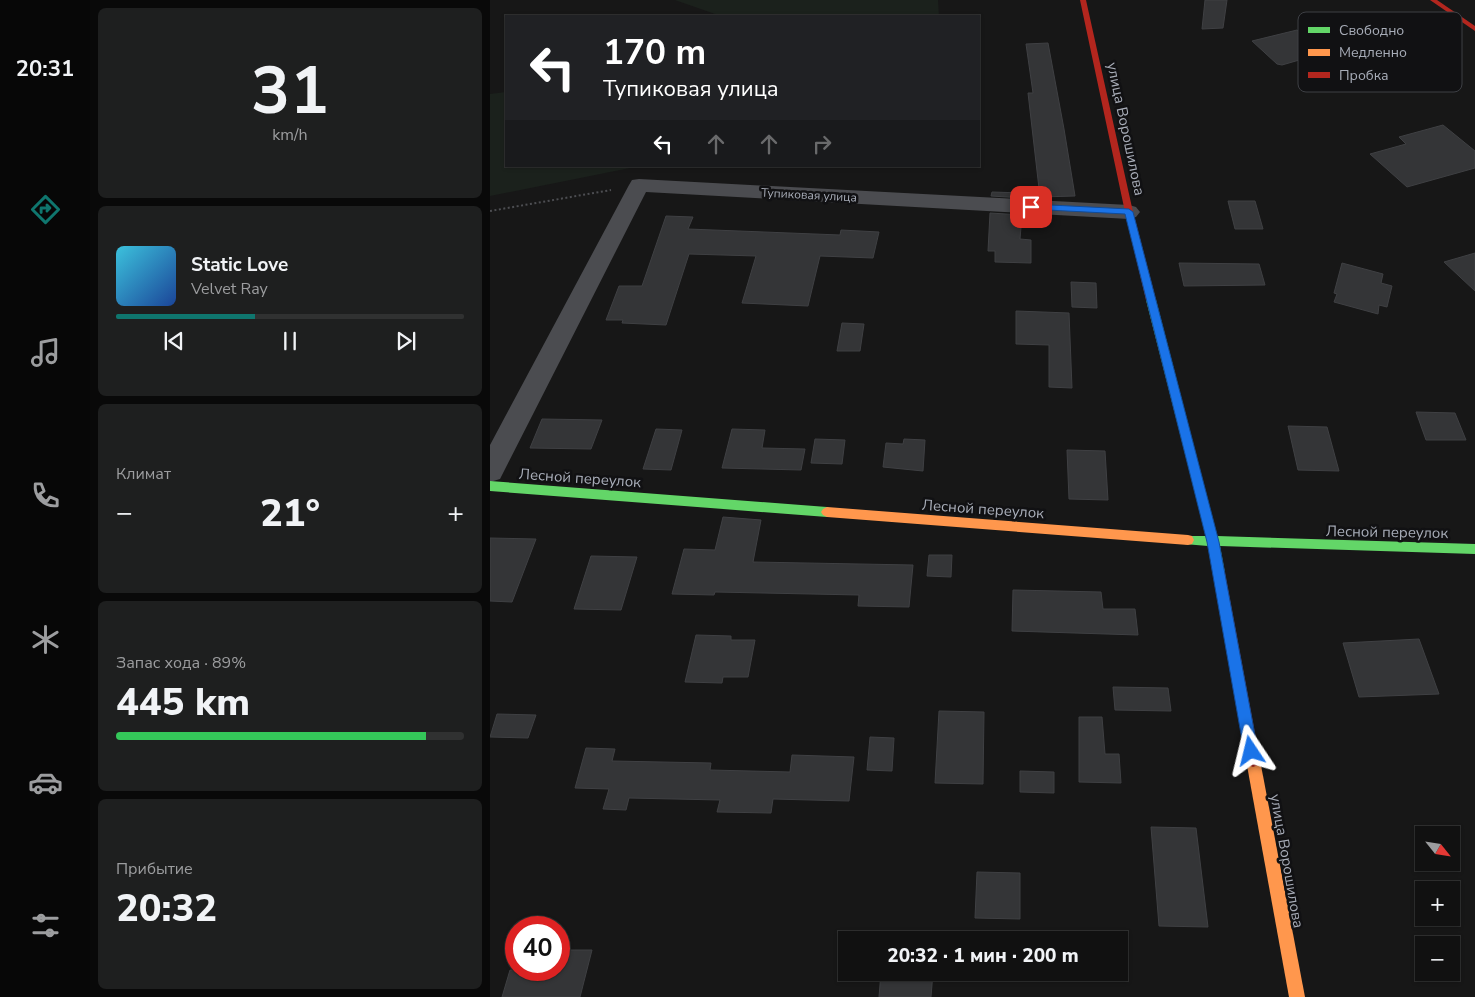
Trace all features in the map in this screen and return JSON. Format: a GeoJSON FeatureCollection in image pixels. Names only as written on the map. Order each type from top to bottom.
{"type":"FeatureCollection","features":[{"type":"Feature","properties":{"kind":"street","name":"улица Ворошилова"},"geometry":{"type":"LineString","coordinates":[[1083,0],[1129,212],[1213,542],[1297,997]]}},
{"type":"Feature","properties":{"kind":"street"},"geometry":{"type":"LineString","coordinates":[[1433,0],[1450,12]]}},
{"type":"Feature","properties":{"kind":"street"},"geometry":{"type":"LineString","coordinates":[[1462,21],[1475,30]]}},
{"type":"Feature","properties":{"kind":"street","name":"Тупиковая улица"},"geometry":{"type":"LineString","coordinates":[[639,185],[1129,212]]}},
{"type":"Feature","properties":{"kind":"street"},"geometry":{"type":"LineString","coordinates":[[490,471],[639,185]]}},
{"type":"Feature","properties":{"kind":"street","name":"Лесной переулок"},"geometry":{"type":"LineString","coordinates":[[490,486],[1213,542],[1475,549]]}},
{"type":"Feature","properties":{"kind":"path"},"geometry":{"type":"LineString","coordinates":[[490,211],[639,185]]}},
{"type":"Feature","properties":{"kind":"shaded area"},"geometry":{"type":"Polygon","coordinates":[[[675,0],[938,0],[939,15],[718,15],[675,0]]]}},
{"type":"Feature","properties":{"kind":"shaded area"},"geometry":{"type":"Polygon","coordinates":[[[505,92],[505,167],[635,167],[490,196],[490,94],[505,92]]]}},
{"type":"Feature","properties":{"kind":"building"},"geometry":{"type":"Polygon","coordinates":[[[1205,0],[1227,0],[1223,28],[1202,29],[1205,0]]]}},
{"type":"Feature","properties":{"kind":"building"},"geometry":{"type":"Polygon","coordinates":[[[1297,30],[1298,60],[1282,65],[1277,64],[1252,41],[1297,30]]]}},
{"type":"Feature","properties":{"kind":"building"},"geometry":{"type":"Polygon","coordinates":[[[1048,43],[1075,196],[1040,197],[1028,93],[1033,93],[1026,44],[1048,43]]]}},
{"type":"Feature","properties":{"kind":"building"},"geometry":{"type":"Polygon","coordinates":[[[1443,125],[1475,151],[1475,168],[1407,187],[1370,154],[1406,144],[1399,137],[1443,125]]]}},
{"type":"Feature","properties":{"kind":"building"},"geometry":{"type":"Polygon","coordinates":[[[992,192],[1023,193],[1023,198],[991,196],[992,192]]]}},
{"type":"Feature","properties":{"kind":"building"},"geometry":{"type":"Polygon","coordinates":[[[1228,201],[1255,201],[1263,229],[1235,229],[1228,201]]]}},
{"type":"Feature","properties":{"kind":"building"},"geometry":{"type":"Polygon","coordinates":[[[990,213],[1022,215],[1020,239],[1031,240],[1031,263],[995,262],[995,251],[988,251],[990,213]]]}},
{"type":"Feature","properties":{"kind":"building"},"geometry":{"type":"Polygon","coordinates":[[[666,216],[693,217],[688,229],[840,235],[841,230],[879,232],[873,258],[820,256],[808,306],[742,303],[756,256],[689,254],[666,325],[622,323],[623,320],[606,320],[619,286],[642,286],[666,216]]]}},
{"type":"Feature","properties":{"kind":"building"},"geometry":{"type":"Polygon","coordinates":[[[1475,253],[1475,291],[1444,262],[1475,253]]]}},
{"type":"Feature","properties":{"kind":"building"},"geometry":{"type":"Polygon","coordinates":[[[1179,263],[1259,264],[1265,285],[1184,286],[1179,263]]]}},
{"type":"Feature","properties":{"kind":"building"},"geometry":{"type":"Polygon","coordinates":[[[1342,263],[1383,274],[1381,283],[1392,286],[1387,307],[1379,305],[1378,314],[1334,302],[1337,294],[1334,293],[1342,263]]]}},
{"type":"Feature","properties":{"kind":"building"},"geometry":{"type":"Polygon","coordinates":[[[1071,282],[1096,283],[1097,308],[1072,307],[1071,282]]]}},
{"type":"Feature","properties":{"kind":"building"},"geometry":{"type":"Polygon","coordinates":[[[1016,311],[1069,313],[1072,388],[1049,387],[1049,345],[1016,344],[1016,311]]]}},
{"type":"Feature","properties":{"kind":"building"},"geometry":{"type":"Polygon","coordinates":[[[842,323],[864,324],[860,351],[837,351],[842,323]]]}},
{"type":"Feature","properties":{"kind":"building"},"geometry":{"type":"Polygon","coordinates":[[[1416,412],[1455,413],[1466,440],[1426,440],[1416,412]]]}},
{"type":"Feature","properties":{"kind":"building"},"geometry":{"type":"Polygon","coordinates":[[[542,419],[602,420],[591,449],[530,448],[542,419]]]}},
{"type":"Feature","properties":{"kind":"building"},"geometry":{"type":"Polygon","coordinates":[[[1288,426],[1327,427],[1339,471],[1298,470],[1288,426]]]}},
{"type":"Feature","properties":{"kind":"building"},"geometry":{"type":"Polygon","coordinates":[[[656,429],[682,430],[671,470],[643,469],[656,429]]]}},
{"type":"Feature","properties":{"kind":"building"},"geometry":{"type":"Polygon","coordinates":[[[732,429],[765,430],[762,448],[805,449],[801,470],[722,468],[732,429]]]}},
{"type":"Feature","properties":{"kind":"building"},"geometry":{"type":"Polygon","coordinates":[[[815,439],[845,440],[842,464],[811,463],[815,439]]]}},
{"type":"Feature","properties":{"kind":"building"},"geometry":{"type":"Polygon","coordinates":[[[904,439],[925,440],[923,471],[883,467],[886,443],[903,444],[904,439]]]}},
{"type":"Feature","properties":{"kind":"building"},"geometry":{"type":"Polygon","coordinates":[[[1067,450],[1105,451],[1108,500],[1069,499],[1067,450]]]}},
{"type":"Feature","properties":{"kind":"building"},"geometry":{"type":"Polygon","coordinates":[[[723,517],[761,520],[753,562],[913,565],[909,607],[858,606],[859,595],[715,592],[714,595],[672,594],[684,549],[715,550],[723,517]]]}},
{"type":"Feature","properties":{"kind":"building"},"geometry":{"type":"Polygon","coordinates":[[[490,538],[536,539],[512,602],[490,601],[490,538]]]}},
{"type":"Feature","properties":{"kind":"building"},"geometry":{"type":"Polygon","coordinates":[[[929,555],[952,555],[951,577],[927,576],[929,555]]]}},
{"type":"Feature","properties":{"kind":"building"},"geometry":{"type":"Polygon","coordinates":[[[591,556],[637,557],[621,610],[574,609],[591,556]]]}},
{"type":"Feature","properties":{"kind":"building"},"geometry":{"type":"Polygon","coordinates":[[[1013,590],[1101,592],[1103,609],[1135,609],[1138,635],[1012,631],[1013,590]]]}},
{"type":"Feature","properties":{"kind":"building"},"geometry":{"type":"Polygon","coordinates":[[[696,635],[731,636],[731,640],[755,640],[748,677],[723,677],[722,683],[685,682],[696,635]]]}},
{"type":"Feature","properties":{"kind":"building"},"geometry":{"type":"Polygon","coordinates":[[[1419,639],[1439,694],[1359,697],[1343,643],[1419,639]]]}},
{"type":"Feature","properties":{"kind":"building"},"geometry":{"type":"Polygon","coordinates":[[[1113,687],[1168,688],[1171,711],[1115,710],[1113,687]]]}},
{"type":"Feature","properties":{"kind":"building"},"geometry":{"type":"Polygon","coordinates":[[[939,711],[984,712],[983,784],[935,783],[939,711]]]}},
{"type":"Feature","properties":{"kind":"building"},"geometry":{"type":"Polygon","coordinates":[[[497,714],[536,715],[528,738],[490,737],[497,714]]]}},
{"type":"Feature","properties":{"kind":"building"},"geometry":{"type":"Polygon","coordinates":[[[1079,717],[1102,717],[1105,754],[1119,754],[1121,783],[1079,782],[1079,717]]]}},
{"type":"Feature","properties":{"kind":"building"},"geometry":{"type":"Polygon","coordinates":[[[870,737],[894,738],[892,771],[867,770],[870,737]]]}},
{"type":"Feature","properties":{"kind":"building"},"geometry":{"type":"Polygon","coordinates":[[[586,748],[615,749],[612,761],[711,763],[710,770],[790,772],[792,755],[854,757],[849,801],[773,799],[771,813],[717,812],[720,800],[629,798],[626,810],[603,809],[609,789],[575,788],[586,748]]]}},
{"type":"Feature","properties":{"kind":"building"},"geometry":{"type":"Polygon","coordinates":[[[1020,771],[1054,772],[1054,793],[1020,792],[1020,771]]]}},
{"type":"Feature","properties":{"kind":"building"},"geometry":{"type":"Polygon","coordinates":[[[1151,827],[1196,828],[1208,927],[1159,926],[1151,827]]]}},
{"type":"Feature","properties":{"kind":"building"},"geometry":{"type":"Polygon","coordinates":[[[977,872],[1020,873],[1020,919],[975,918],[977,872]]]}},
{"type":"Feature","properties":{"kind":"building"},"geometry":{"type":"Polygon","coordinates":[[[570,950],[592,950],[580,997],[502,997],[507,981],[570,981],[570,950]]]}},
{"type":"Feature","properties":{"kind":"building"},"geometry":{"type":"Polygon","coordinates":[[[880,981],[932,981],[931,997],[879,997],[880,981]]]}},
{"type":"Feature","properties":{"kind":"traffic: fast"},"geometry":{"type":"LineString","coordinates":[[1151,300],[1213,542],[1219,573]]}},
{"type":"Feature","properties":{"kind":"traffic: fast"},"geometry":{"type":"LineString","coordinates":[[490,486],[827,512]]}},
{"type":"Feature","properties":{"kind":"traffic: fast"},"geometry":{"type":"LineString","coordinates":[[1188,540],[1475,549]]}},
{"type":"Feature","properties":{"kind":"traffic: slow"},"geometry":{"type":"LineString","coordinates":[[827,512],[1188,540]]}},
{"type":"Feature","properties":{"kind":"traffic: slow"},"geometry":{"type":"LineString","coordinates":[[1253,760],[1297,997]]}},
{"type":"Feature","properties":{"kind":"traffic: jam"},"geometry":{"type":"LineString","coordinates":[[1083,0],[1129,212],[1151,300]]}},
{"type":"Feature","properties":{"kind":"traffic: jam"},"geometry":{"type":"LineString","coordinates":[[1433,0],[1450,12]]}},
{"type":"Feature","properties":{"kind":"traffic: jam"},"geometry":{"type":"LineString","coordinates":[[1462,20],[1475,29]]}},
{"type":"Feature","properties":{"kind":"traffic: jam"},"geometry":{"type":"LineString","coordinates":[[1219,573],[1253,760]]}},
{"type":"Feature","properties":{"kind":"route"},"geometry":{"type":"LineString","coordinates":[[1031,207],[1129,212],[1213,542],[1251,751]]}}]}
